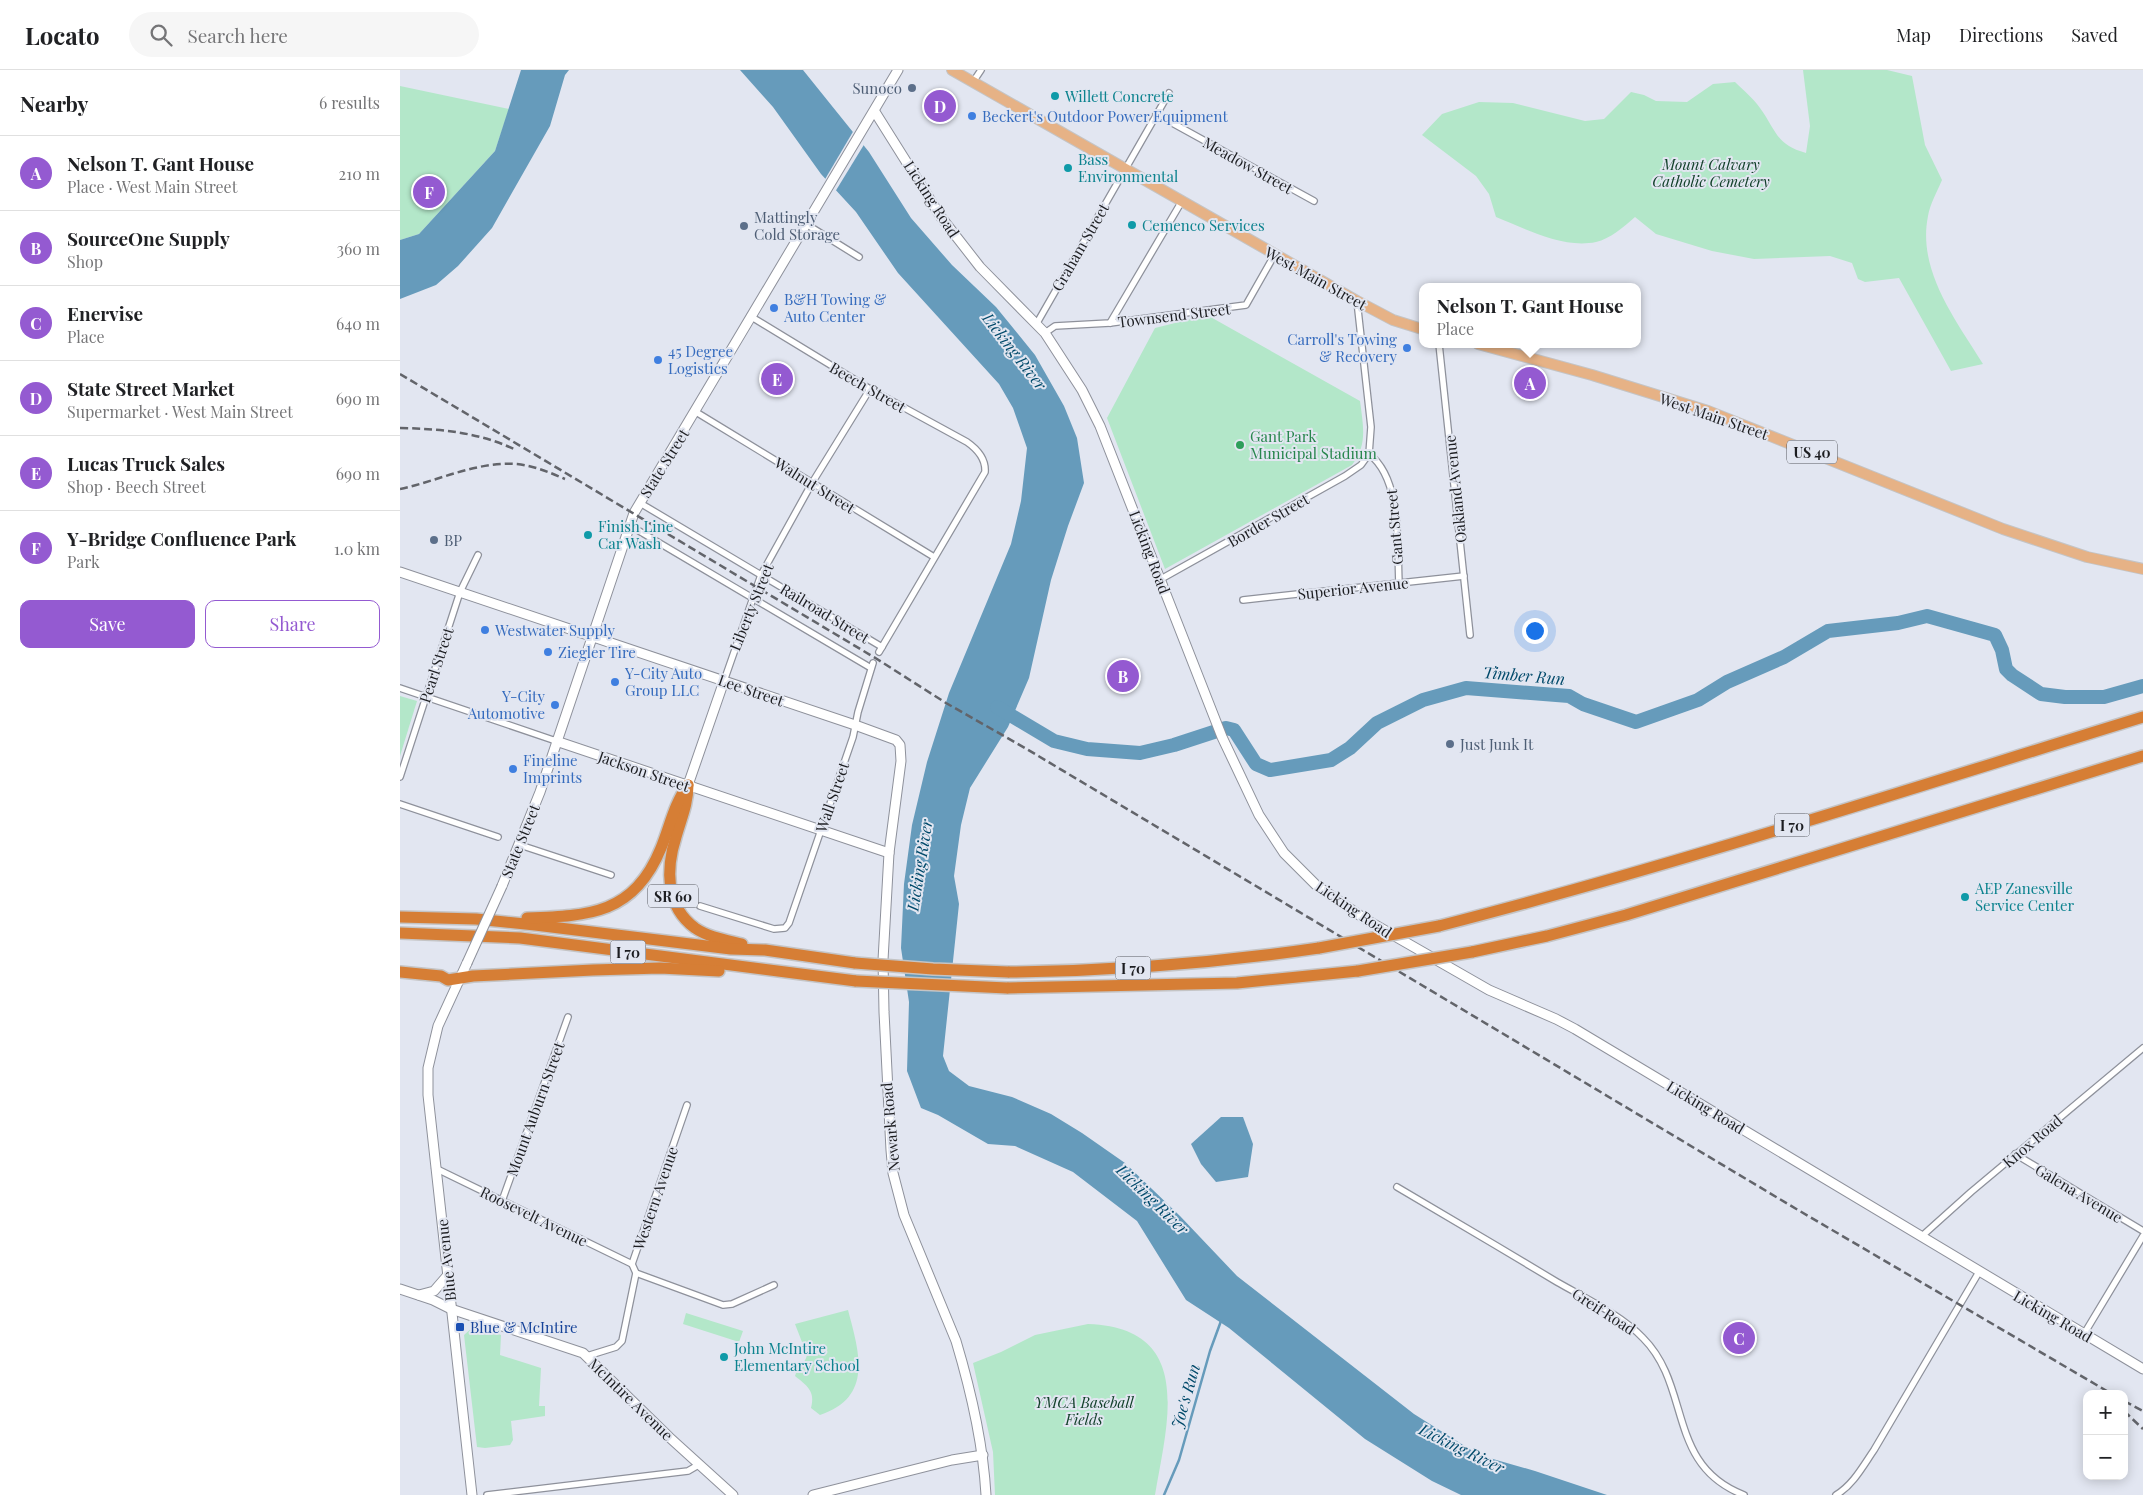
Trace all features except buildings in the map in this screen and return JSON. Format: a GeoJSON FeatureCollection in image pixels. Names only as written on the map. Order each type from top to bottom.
{"type":"FeatureCollection","features":[{"type":"Feature","properties":{"kind":"highway","name":"I 70"},"geometry":{"type":"LineString","coordinates":[[400,917],[476,919],[731,949],[765,950],[854,963],[1008,972],[1184,965],[1319,948],[1439,926],[1528,903],[1704,852],[2143,717]]}},
{"type":"Feature","properties":{"kind":"highway","name":"I 70"},"geometry":{"type":"LineString","coordinates":[[400,933],[520,938],[856,981],[1007,988],[1211,984],[1294,978],[1358,971],[1472,952],[1547,936],[1626,915],[2143,756]]}},
{"type":"Feature","properties":{"kind":"highway"},"geometry":{"type":"LineString","coordinates":[[476,919],[567,917],[587,914],[608,907],[622,899],[636,889],[654,863],[678,798],[688,785]]}},
{"type":"Feature","properties":{"kind":"highway","name":"SR 60"},"geometry":{"type":"LineString","coordinates":[[688,785],[688,802],[670,859],[669,878],[676,905],[695,928],[716,938],[765,950]]}},
{"type":"Feature","properties":{"kind":"highway"},"geometry":{"type":"LineString","coordinates":[[400,972],[441,976],[448,980],[660,968],[737,972],[768,970]]}},
{"type":"Feature","properties":{"kind":"main road","name":"West Main Street"},"geometry":{"type":"LineString","coordinates":[[952,70],[1357,301],[1393,320],[1419,328]]}},
{"type":"Feature","properties":{"kind":"main road","name":"West Main Street"},"geometry":{"type":"LineString","coordinates":[[1493,348],[1592,375],[1708,411],[2031,539],[2087,557],[2143,569]]}},
{"type":"Feature","properties":{"kind":"street","name":"State Street"},"geometry":{"type":"LineString","coordinates":[[438,1026],[520,845],[629,526],[640,503],[696,412],[750,316],[898,70]]}},
{"type":"Feature","properties":{"kind":"street"},"geometry":{"type":"LineString","coordinates":[[973,82],[981,70]]}},
{"type":"Feature","properties":{"kind":"street","name":"Graham Street"},"geometry":{"type":"LineString","coordinates":[[1037,323],[1169,93]]}},
{"type":"Feature","properties":{"kind":"street","name":"Meadow Street"},"geometry":{"type":"LineString","coordinates":[[1156,114],[1314,201]]}},
{"type":"Feature","properties":{"kind":"street","name":"Licking Road"},"geometry":{"type":"LineString","coordinates":[[872,115],[916,174],[941,217],[980,266],[1045,332],[1082,390],[1100,426],[1222,737],[1259,815],[1284,853],[1306,876],[1335,900],[1464,977],[1575,1029],[2143,1369]]}},
{"type":"Feature","properties":{"kind":"street"},"geometry":{"type":"LineString","coordinates":[[1110,323],[1182,201]]}},
{"type":"Feature","properties":{"kind":"street"},"geometry":{"type":"LineString","coordinates":[[806,224],[859,257]]}},
{"type":"Feature","properties":{"kind":"street","name":"Townsend Street"},"geometry":{"type":"LineString","coordinates":[[1045,332],[1055,326],[1110,323],[1246,305],[1275,254]]}},
{"type":"Feature","properties":{"kind":"street"},"geometry":{"type":"LineString","coordinates":[[1357,301],[1372,427],[1369,454]]}},
{"type":"Feature","properties":{"kind":"street","name":"Beech Street"},"geometry":{"type":"LineString","coordinates":[[750,316],[870,389],[966,442],[975,448],[983,458],[985,472],[934,558]]}},
{"type":"Feature","properties":{"kind":"street","name":"Oakland Avenue"},"geometry":{"type":"LineString","coordinates":[[1439,348],[1470,635]]}},
{"type":"Feature","properties":{"kind":"street","name":"Liberty Street"},"geometry":{"type":"LineString","coordinates":[[688,785],[761,575],[812,483],[870,389]]}},
{"type":"Feature","properties":{"kind":"street","name":"Walnut Street"},"geometry":{"type":"LineString","coordinates":[[696,412],[934,558]]}},
{"type":"Feature","properties":{"kind":"street","name":"Border Street"},"geometry":{"type":"LineString","coordinates":[[1161,580],[1345,476],[1361,465],[1369,454]]}},
{"type":"Feature","properties":{"kind":"street","name":"Gant Street"},"geometry":{"type":"LineString","coordinates":[[1369,454],[1384,470],[1392,491],[1398,583]]}},
{"type":"Feature","properties":{"kind":"street","name":"Railroad Street"},"geometry":{"type":"LineString","coordinates":[[640,503],[880,649],[934,558]]}},
{"type":"Feature","properties":{"kind":"street","name":"Railroad Street"},"geometry":{"type":"LineString","coordinates":[[629,526],[872,665]]}},
{"type":"Feature","properties":{"kind":"street","name":"Pearl Street"},"geometry":{"type":"LineString","coordinates":[[400,777],[460,592],[478,555]]}},
{"type":"Feature","properties":{"kind":"street","name":"Lee Street"},"geometry":{"type":"LineString","coordinates":[[400,572],[855,724],[896,740],[900,745]]}},
{"type":"Feature","properties":{"kind":"street","name":"Superior Avenue"},"geometry":{"type":"LineString","coordinates":[[1243,600],[1464,576]]}},
{"type":"Feature","properties":{"kind":"street","name":"Wall Street"},"geometry":{"type":"LineString","coordinates":[[700,906],[774,929],[785,928],[789,924],[853,736],[872,665]]}},
{"type":"Feature","properties":{"kind":"street","name":"Jackson Street"},"geometry":{"type":"LineString","coordinates":[[400,688],[889,852]]}},
{"type":"Feature","properties":{"kind":"street","name":"Newark Road"},"geometry":{"type":"LineString","coordinates":[[900,745],[901,761],[889,852],[883,960],[893,1173],[912,1238],[956,1341],[974,1410],[983,1456],[986,1495]]}},
{"type":"Feature","properties":{"kind":"street"},"geometry":{"type":"LineString","coordinates":[[400,804],[498,837]]}},
{"type":"Feature","properties":{"kind":"street"},"geometry":{"type":"LineString","coordinates":[[520,845],[611,876]]}},
{"type":"Feature","properties":{"kind":"street","name":"Mount Auburn Street"},"geometry":{"type":"LineString","coordinates":[[502,1201],[568,1017]]}},
{"type":"Feature","properties":{"kind":"street","name":"Blue Avenue"},"geometry":{"type":"LineString","coordinates":[[438,1026],[430,1058],[428,1095],[472,1495]]}},
{"type":"Feature","properties":{"kind":"street","name":"Knox Road"},"geometry":{"type":"LineString","coordinates":[[1922,1236],[2015,1154],[2143,1048]]}},
{"type":"Feature","properties":{"kind":"street","name":"Western Avenue"},"geometry":{"type":"LineString","coordinates":[[636,1273],[632,1264],[687,1105]]}},
{"type":"Feature","properties":{"kind":"street","name":"Galena Avenue"},"geometry":{"type":"LineString","coordinates":[[2015,1154],[2143,1231]]}},
{"type":"Feature","properties":{"kind":"street","name":"Roosevelt Avenue"},"geometry":{"type":"LineString","coordinates":[[435,1168],[632,1264]]}},
{"type":"Feature","properties":{"kind":"street","name":"Greif Road"},"geometry":{"type":"LineString","coordinates":[[1396,1187],[1628,1324],[1643,1337],[1666,1371],[1684,1433],[1692,1450],[1717,1480],[1744,1495]]}},
{"type":"Feature","properties":{"kind":"street"},"geometry":{"type":"LineString","coordinates":[[2084,1334],[2143,1236]]}},
{"type":"Feature","properties":{"kind":"street"},"geometry":{"type":"LineString","coordinates":[[1836,1495],[1844,1490],[1874,1450],[1979,1272]]}},
{"type":"Feature","properties":{"kind":"street"},"geometry":{"type":"LineString","coordinates":[[587,1356],[616,1347],[622,1342],[636,1273],[723,1305],[732,1304],[774,1285]]}},
{"type":"Feature","properties":{"kind":"street"},"geometry":{"type":"LineString","coordinates":[[418,1295],[434,1291],[447,1276]]}},
{"type":"Feature","properties":{"kind":"street","name":"McIntire Avenue"},"geometry":{"type":"LineString","coordinates":[[400,1289],[451,1309],[583,1353],[733,1495]]}},
{"type":"Feature","properties":{"kind":"street"},"geometry":{"type":"LineString","coordinates":[[813,1495],[952,1460],[983,1456]]}},
{"type":"Feature","properties":{"kind":"street"},"geometry":{"type":"LineString","coordinates":[[487,1495],[688,1471],[700,1464]]}},
{"type":"Feature","properties":{"kind":"green space","name":"Mount Calvary Catholic Cemetery"},"geometry":{"type":"Polygon","coordinates":[[[1803,70],[1887,70],[1912,76],[1925,145],[1942,180],[1928,216],[1926,236],[1928,256],[1941,294],[1983,364],[1951,371],[1899,278],[1865,282],[1858,279],[1852,263],[1830,256],[1754,259],[1712,251],[1656,234],[1635,217],[1612,235],[1596,242],[1571,243],[1545,237],[1520,227],[1496,217],[1489,194],[1476,176],[1422,135],[1442,114],[1479,102],[1513,103],[1585,121],[1604,119],[1631,92],[1644,95],[1656,101],[1687,102],[1713,84],[1735,82],[1757,104],[1782,141],[1796,150],[1806,153],[1810,126],[1803,70]]]}},
{"type":"Feature","properties":{"kind":"green space"},"geometry":{"type":"Polygon","coordinates":[[[400,86],[509,109],[495,151],[419,234],[400,240],[400,86]]]}},
{"type":"Feature","properties":{"kind":"green space","name":"Gant Park Municipal Stadium"},"geometry":{"type":"Polygon","coordinates":[[[1207,315],[1360,401],[1363,427],[1362,442],[1352,465],[1165,569],[1107,418],[1155,328],[1207,315]]]}},
{"type":"Feature","properties":{"kind":"green space"},"geometry":{"type":"Polygon","coordinates":[[[400,696],[417,701],[400,756],[400,696]]]}},
{"type":"Feature","properties":{"kind":"green space"},"geometry":{"type":"Polygon","coordinates":[[[848,1310],[858,1357],[855,1385],[849,1397],[837,1407],[820,1415],[811,1408],[812,1397],[809,1389],[795,1376],[807,1355],[795,1324],[848,1310]]]}},
{"type":"Feature","properties":{"kind":"green space"},"geometry":{"type":"Polygon","coordinates":[[[686,1313],[743,1331],[739,1342],[683,1324],[686,1313]]]}},
{"type":"Feature","properties":{"kind":"green space","name":"YMCA Baseball Fields"},"geometry":{"type":"Polygon","coordinates":[[[1088,1324],[1122,1330],[1146,1342],[1160,1361],[1166,1384],[1168,1410],[1155,1495],[995,1495],[993,1452],[973,1363],[1035,1335],[1088,1324]]]}},
{"type":"Feature","properties":{"kind":"green space"},"geometry":{"type":"Polygon","coordinates":[[[474,1326],[501,1335],[500,1355],[541,1368],[539,1406],[545,1406],[545,1416],[511,1421],[513,1440],[510,1445],[477,1447],[464,1335],[474,1326]]]}},
{"type":"Feature","properties":{"kind":"water"},"geometry":{"type":"Polygon","coordinates":[[[521,70],[569,70],[565,75],[550,126],[492,228],[458,266],[436,285],[400,299],[400,240],[419,234],[495,151],[521,70]]]}},
{"type":"Feature","properties":{"kind":"water","name":"Licking River"},"geometry":{"type":"Polygon","coordinates":[[[740,70],[803,70],[869,152],[911,218],[952,265],[996,307],[1035,355],[1064,406],[1077,438],[1084,483],[1051,580],[1029,678],[1008,727],[970,788],[961,825],[954,876],[959,904],[943,1056],[949,1071],[969,1086],[1012,1097],[1051,1114],[1125,1163],[1180,1216],[1237,1276],[1414,1414],[1479,1455],[1607,1495],[1461,1495],[1432,1481],[1365,1439],[1229,1328],[1186,1300],[1137,1221],[1073,1172],[1015,1146],[988,1144],[938,1115],[921,1108],[907,1071],[909,1002],[901,948],[904,884],[912,825],[927,762],[949,693],[1011,544],[1021,501],[1027,448],[1013,408],[999,384],[898,273],[856,212],[821,174],[773,107],[740,70]]]}},
{"type":"Feature","properties":{"kind":"water"},"geometry":{"type":"Polygon","coordinates":[[[1221,1117],[1243,1117],[1253,1144],[1248,1177],[1216,1182],[1201,1164],[1191,1144],[1221,1117]]]}},
{"type":"Feature","properties":{"kind":"pier"},"geometry":{"type":"Polygon","coordinates":[[[854,130],[865,143],[835,192],[824,181],[854,130]]]}},
{"type":"Feature","properties":{"kind":"waterway","name":"Timber Run"},"geometry":{"type":"LineString","coordinates":[[997,707],[1054,741],[1087,749],[1140,753],[1174,745],[1226,728],[1234,730],[1256,764],[1270,770],[1331,760],[1350,748],[1377,723],[1423,700],[1466,688],[1569,696],[1583,704],[1636,722],[1698,700],[1727,682],[1784,657],[1828,631],[1898,623],[1927,616],[1995,635],[2002,650],[2006,669],[2041,694],[2065,697],[2104,697],[2143,686]]}},
{"type":"Feature","properties":{"kind":"waterway","name":"Joe's Run"},"geometry":{"type":"LineString","coordinates":[[1164,1495],[1179,1460],[1210,1351],[1221,1321]]}},
{"type":"Feature","properties":{"kind":"railway"},"geometry":{"type":"LineString","coordinates":[[400,374],[877,659],[946,703],[1025,748],[1798,1210],[2105,1390]]}},
{"type":"Feature","properties":{"kind":"railway"},"geometry":{"type":"LineString","coordinates":[[400,428],[458,432],[500,443],[514,449]]}},
{"type":"Feature","properties":{"kind":"railway"},"geometry":{"type":"LineString","coordinates":[[400,489],[472,468],[502,464],[529,466],[565,479]]}},
{"type":"Feature","properties":{"kind":"railway"},"geometry":{"type":"LineString","coordinates":[[2128,1403],[2143,1411]]}},
{"type":"Feature","properties":{"kind":"railway"},"geometry":{"type":"LineString","coordinates":[[2128,1415],[2143,1429]]}},
{"type":"Feature","properties":{"kind":"place","name":"Sunoco"},"geometry":{"type":"Point","coordinates":[912,88]}},
{"type":"Feature","properties":{"kind":"place","name":"Willett Concrete"},"geometry":{"type":"Point","coordinates":[1055,96]}},
{"type":"Feature","properties":{"kind":"place","name":"State Street Market"},"geometry":{"type":"Point","coordinates":[940,106]}},
{"type":"Feature","properties":{"kind":"place","name":"Beckert's Outdoor Power Equipment"},"geometry":{"type":"Point","coordinates":[972,116]}},
{"type":"Feature","properties":{"kind":"place","name":"Bass Environmental"},"geometry":{"type":"Point","coordinates":[1068,168]}},
{"type":"Feature","properties":{"kind":"place","name":"Y-Bridge Confluence Park"},"geometry":{"type":"Point","coordinates":[429,192]}},
{"type":"Feature","properties":{"kind":"place","name":"Cemenco Services"},"geometry":{"type":"Point","coordinates":[1132,225]}},
{"type":"Feature","properties":{"kind":"place","name":"Mattingly Cold Storage"},"geometry":{"type":"Point","coordinates":[744,226]}},
{"type":"Feature","properties":{"kind":"place","name":"B&H Towing & Auto Center"},"geometry":{"type":"Point","coordinates":[774,308]}},
{"type":"Feature","properties":{"kind":"place","name":"Carroll's Towing & Recovery"},"geometry":{"type":"Point","coordinates":[1407,348]}},
{"type":"Feature","properties":{"kind":"place","name":"45 Degree Logistics"},"geometry":{"type":"Point","coordinates":[658,360]}},
{"type":"Feature","properties":{"kind":"place","name":"Lucas Truck Sales"},"geometry":{"type":"Point","coordinates":[777,379]}},
{"type":"Feature","properties":{"kind":"place","name":"Nelson T. Gant House"},"geometry":{"type":"Point","coordinates":[1530,383]}},
{"type":"Feature","properties":{"kind":"place","name":"Gant Park Municipal Stadium"},"geometry":{"type":"Point","coordinates":[1240,445]}},
{"type":"Feature","properties":{"kind":"place","name":"Finish Line Car Wash"},"geometry":{"type":"Point","coordinates":[588,535]}},
{"type":"Feature","properties":{"kind":"place","name":"BP"},"geometry":{"type":"Point","coordinates":[434,540]}},
{"type":"Feature","properties":{"kind":"place","name":"Westwater Supply"},"geometry":{"type":"Point","coordinates":[485,630]}},
{"type":"Feature","properties":{"kind":"place","name":"Ziegler Tire"},"geometry":{"type":"Point","coordinates":[548,652]}},
{"type":"Feature","properties":{"kind":"place","name":"SourceOne Supply"},"geometry":{"type":"Point","coordinates":[1123,676]}},
{"type":"Feature","properties":{"kind":"place","name":"Y-City Auto Group LLC"},"geometry":{"type":"Point","coordinates":[615,682]}},
{"type":"Feature","properties":{"kind":"place","name":"Y-City Automotive"},"geometry":{"type":"Point","coordinates":[555,705]}},
{"type":"Feature","properties":{"kind":"place","name":"Just Junk It"},"geometry":{"type":"Point","coordinates":[1450,744]}},
{"type":"Feature","properties":{"kind":"place","name":"Fineline Imprints"},"geometry":{"type":"Point","coordinates":[513,769]}},
{"type":"Feature","properties":{"kind":"place","name":"AEP Zanesville Service Center"},"geometry":{"type":"Point","coordinates":[1965,897]}},
{"type":"Feature","properties":{"kind":"place","name":"Blue & McIntire"},"geometry":{"type":"Point","coordinates":[460,1327]}},
{"type":"Feature","properties":{"kind":"place","name":"Enervise"},"geometry":{"type":"Point","coordinates":[1739,1338]}},
{"type":"Feature","properties":{"kind":"place","name":"John McIntire Elementary School"},"geometry":{"type":"Point","coordinates":[724,1357]}}]}
